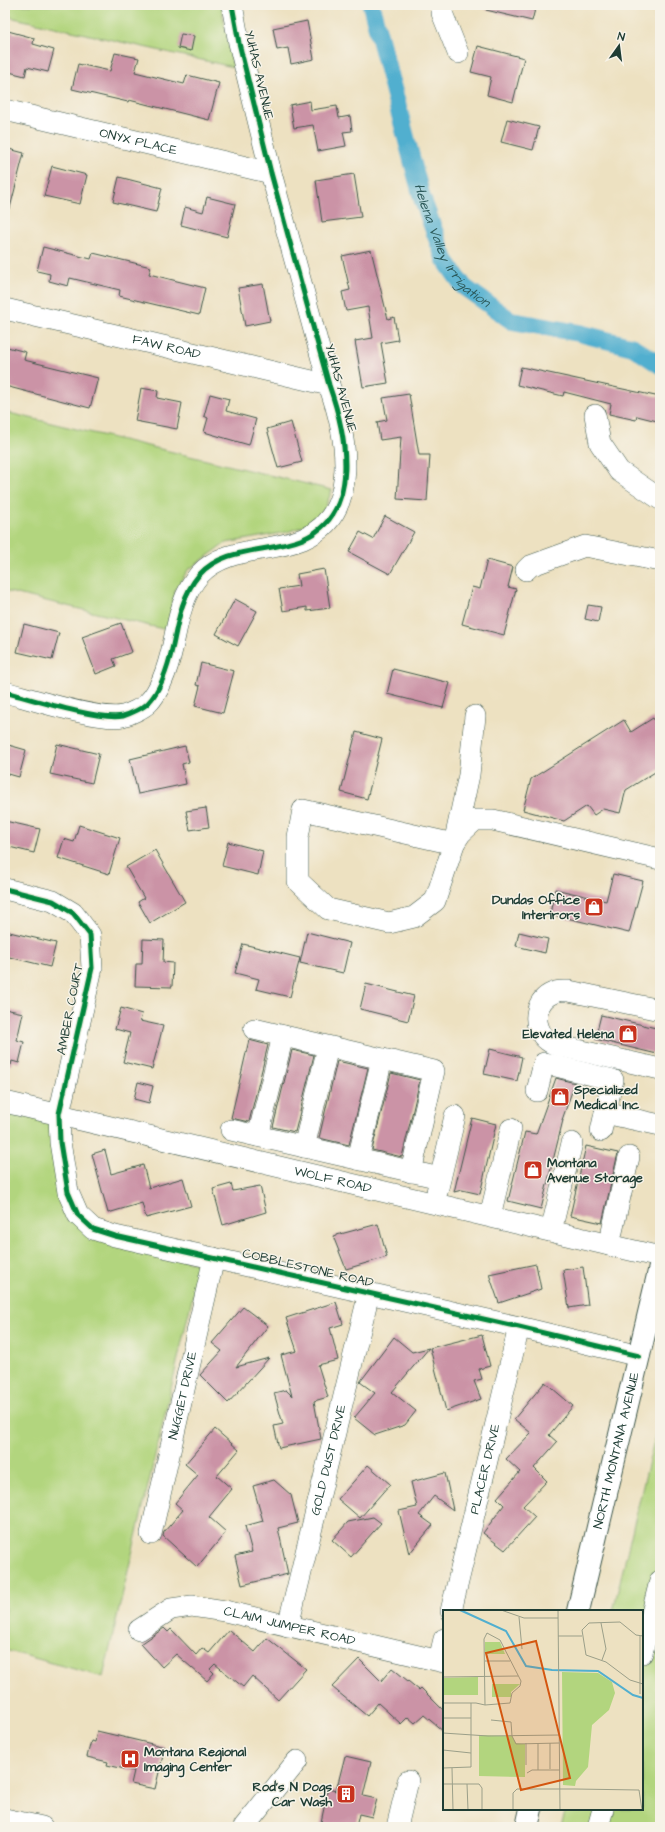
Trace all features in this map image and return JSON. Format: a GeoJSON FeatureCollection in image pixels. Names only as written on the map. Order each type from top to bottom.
{"type":"FeatureCollection","features":[{"type":"Feature","properties":{"kind":"main road","name":"NORTH MONTANA AVENUE"},"geometry":{"type":"LineString","coordinates":[[578,1610],[660,1267]]}},
{"type":"Feature","properties":{"kind":"main road"},"geometry":{"type":"LineString","coordinates":[[527,1827],[531,1810]]}},
{"type":"Feature","properties":{"kind":"street","name":"YUHAS AVENUE"},"geometry":{"type":"LineString","coordinates":[[5,692],[101,716],[124,716],[147,704],[168,668],[182,603],[199,576],[220,558],[303,538],[324,525],[340,502],[345,462],[338,412],[329,385],[271,173],[239,43],[232,5]]}},
{"type":"Feature","properties":{"kind":"street"},"geometry":{"type":"LineString","coordinates":[[443,5],[442,13],[458,53]]}},
{"type":"Feature","properties":{"kind":"street","name":"ONYX PLACE"},"geometry":{"type":"LineString","coordinates":[[5,110],[271,173]]}},
{"type":"Feature","properties":{"kind":"street","name":"FAW ROAD"},"geometry":{"type":"LineString","coordinates":[[5,309],[329,385]]}},
{"type":"Feature","properties":{"kind":"street"},"geometry":{"type":"LineString","coordinates":[[595,415],[600,443],[619,471],[660,500]]}},
{"type":"Feature","properties":{"kind":"street"},"geometry":{"type":"LineString","coordinates":[[526,570],[530,566],[585,546],[660,561]]}},
{"type":"Feature","properties":{"kind":"street"},"geometry":{"type":"LineString","coordinates":[[454,844],[303,810],[298,837],[298,881],[328,909],[389,923],[414,917],[435,901],[454,844],[469,776],[475,716]]}},
{"type":"Feature","properties":{"kind":"street"},"geometry":{"type":"LineString","coordinates":[[454,844],[462,833],[475,820],[493,820],[660,859]]}},
{"type":"Feature","properties":{"kind":"street","name":"AMBER COURT"},"geometry":{"type":"LineString","coordinates":[[5,889],[53,901],[73,913],[90,935],[92,968],[59,1114]]}},
{"type":"Feature","properties":{"kind":"street"},"geometry":{"type":"LineString","coordinates":[[660,1010],[569,991],[554,992],[544,998],[538,1008],[536,1018],[543,1036],[556,1045],[660,1069]]}},
{"type":"Feature","properties":{"kind":"street"},"geometry":{"type":"LineString","coordinates":[[254,1029],[434,1071],[411,1172]]}},
{"type":"Feature","properties":{"kind":"street"},"geometry":{"type":"LineString","coordinates":[[258,1136],[283,1036]]}},
{"type":"Feature","properties":{"kind":"street"},"geometry":{"type":"LineString","coordinates":[[304,1147],[328,1046]]}},
{"type":"Feature","properties":{"kind":"street"},"geometry":{"type":"LineString","coordinates":[[358,1159],[382,1059]]}},
{"type":"Feature","properties":{"kind":"street"},"geometry":{"type":"LineString","coordinates":[[537,1091],[544,1063],[613,1080],[603,1122],[660,1125]]}},
{"type":"Feature","properties":{"kind":"street","name":"WOLF ROAD"},"geometry":{"type":"LineString","coordinates":[[5,1102],[434,1202],[660,1257]]}},
{"type":"Feature","properties":{"kind":"street","name":"COBBLESTONE ROAD"},"geometry":{"type":"LineString","coordinates":[[59,1114],[60,1142],[68,1192],[78,1215],[93,1229],[115,1236],[519,1327],[639,1356]]}},
{"type":"Feature","properties":{"kind":"street"},"geometry":{"type":"LineString","coordinates":[[434,1202],[455,1116]]}},
{"type":"Feature","properties":{"kind":"street"},"geometry":{"type":"LineString","coordinates":[[490,1216],[511,1129]]}},
{"type":"Feature","properties":{"kind":"street"},"geometry":{"type":"LineString","coordinates":[[231,1130],[440,1178]]}},
{"type":"Feature","properties":{"kind":"street"},"geometry":{"type":"LineString","coordinates":[[551,1231],[572,1143]]}},
{"type":"Feature","properties":{"kind":"street"},"geometry":{"type":"LineString","coordinates":[[609,1245],[629,1157]]}},
{"type":"Feature","properties":{"kind":"street","name":"NUGGET DRIVE"},"geometry":{"type":"LineString","coordinates":[[151,1534],[214,1258]]}},
{"type":"Feature","properties":{"kind":"street","name":"GOLD DUST DRIVE"},"geometry":{"type":"LineString","coordinates":[[288,1626],[370,1293]]}},
{"type":"Feature","properties":{"kind":"street","name":"PLACER DRIVE"},"geometry":{"type":"LineString","coordinates":[[451,1610],[519,1327]]}},
{"type":"Feature","properties":{"kind":"street"},"geometry":{"type":"LineString","coordinates":[[643,1649],[660,1582]]}},
{"type":"Feature","properties":{"kind":"street","name":"CLAIM JUMPER ROAD"},"geometry":{"type":"LineString","coordinates":[[140,1630],[171,1609],[192,1606],[225,1611],[442,1661]]}},
{"type":"Feature","properties":{"kind":"street"},"geometry":{"type":"LineString","coordinates":[[442,1661],[443,1650]]}},
{"type":"Feature","properties":{"kind":"street"},"geometry":{"type":"LineString","coordinates":[[244,1827],[297,1761]]}},
{"type":"Feature","properties":{"kind":"street"},"geometry":{"type":"LineString","coordinates":[[398,1827],[408,1781]]}},
{"type":"Feature","properties":{"kind":"street"},"geometry":{"type":"LineString","coordinates":[[598,1827],[603,1810]]}},
{"type":"Feature","properties":{"kind":"street"},"geometry":{"type":"LineString","coordinates":[[5,1819],[42,1827]]}},
{"type":"Feature","properties":{"kind":"green space"},"geometry":{"type":"Polygon","coordinates":[[[5,5],[221,5],[233,67],[5,16],[5,5]]]}},
{"type":"Feature","properties":{"kind":"green space"},"geometry":{"type":"Polygon","coordinates":[[[5,412],[332,490],[325,508],[310,524],[287,532],[226,543],[188,570],[175,590],[167,630],[5,591],[5,412]]]}},
{"type":"Feature","properties":{"kind":"green space"},"geometry":{"type":"Polygon","coordinates":[[[5,1100],[59,1114],[68,1192],[93,1229],[200,1265],[103,1677],[5,1650],[5,1100]]]}},
{"type":"Feature","properties":{"kind":"green space"},"geometry":{"type":"Polygon","coordinates":[[[660,1415],[660,1827],[561,1827],[566,1810],[643,1810],[643,1610],[613,1610],[660,1415]]]}},
{"type":"Feature","properties":{"kind":"building"},"geometry":{"type":"Polygon","coordinates":[[[487,5],[536,5],[532,21],[486,10],[487,5]]]}},
{"type":"Feature","properties":{"kind":"building"},"geometry":{"type":"Polygon","coordinates":[[[307,21],[314,59],[291,64],[288,48],[277,50],[273,28],[307,21]]]}},
{"type":"Feature","properties":{"kind":"building"},"geometry":{"type":"Polygon","coordinates":[[[8,31],[34,38],[33,44],[54,50],[48,72],[27,67],[25,76],[5,71],[5,43],[8,31]]]}},
{"type":"Feature","properties":{"kind":"building"},"geometry":{"type":"Polygon","coordinates":[[[181,34],[194,36],[191,51],[178,48],[181,34]]]}},
{"type":"Feature","properties":{"kind":"building"},"geometry":{"type":"Polygon","coordinates":[[[478,46],[524,58],[513,102],[487,95],[491,77],[471,72],[478,46]]]}},
{"type":"Feature","properties":{"kind":"building"},"geometry":{"type":"Polygon","coordinates":[[[115,53],[139,58],[135,72],[184,84],[187,75],[219,83],[209,120],[129,100],[128,102],[72,89],[78,64],[110,71],[115,53]]]}},
{"type":"Feature","properties":{"kind":"building"},"geometry":{"type":"Polygon","coordinates":[[[310,101],[311,110],[337,106],[339,118],[350,116],[352,131],[343,132],[346,146],[318,151],[313,125],[294,128],[290,105],[310,101]]]}},
{"type":"Feature","properties":{"kind":"building"},"geometry":{"type":"Polygon","coordinates":[[[507,119],[539,127],[533,150],[501,142],[507,119]]]}},
{"type":"Feature","properties":{"kind":"building"},"geometry":{"type":"Polygon","coordinates":[[[5,148],[24,153],[10,208],[5,207],[5,148]]]}},
{"type":"Feature","properties":{"kind":"building"},"geometry":{"type":"Polygon","coordinates":[[[52,166],[87,175],[80,204],[44,196],[52,166]]]}},
{"type":"Feature","properties":{"kind":"building"},"geometry":{"type":"Polygon","coordinates":[[[354,174],[361,217],[322,222],[316,180],[354,174]]]}},
{"type":"Feature","properties":{"kind":"building"},"geometry":{"type":"Polygon","coordinates":[[[119,177],[162,188],[156,212],[113,202],[119,177]]]}},
{"type":"Feature","properties":{"kind":"building"},"geometry":{"type":"Polygon","coordinates":[[[207,197],[235,204],[227,237],[181,225],[185,207],[203,212],[207,197]]]}},
{"type":"Feature","properties":{"kind":"building"},"geometry":{"type":"Polygon","coordinates":[[[43,247],[91,259],[93,253],[151,267],[149,274],[205,288],[199,315],[119,296],[120,290],[70,278],[68,286],[49,281],[50,274],[37,271],[43,247]]]}},
{"type":"Feature","properties":{"kind":"building"},"geometry":{"type":"Polygon","coordinates":[[[371,250],[388,319],[394,317],[398,340],[381,343],[388,383],[363,387],[355,341],[373,338],[368,307],[346,311],[342,292],[350,290],[342,256],[371,250]]]}},
{"type":"Feature","properties":{"kind":"building"},"geometry":{"type":"Polygon","coordinates":[[[263,284],[270,321],[245,326],[238,288],[263,284]]]}},
{"type":"Feature","properties":{"kind":"building"},"geometry":{"type":"Polygon","coordinates":[[[7,347],[26,352],[24,360],[98,378],[90,408],[5,386],[5,356],[7,347]]]}},
{"type":"Feature","properties":{"kind":"building"},"geometry":{"type":"Polygon","coordinates":[[[521,367],[660,397],[660,411],[657,421],[637,416],[636,420],[609,414],[611,404],[564,392],[563,396],[517,385],[521,367]]]}},
{"type":"Feature","properties":{"kind":"building"},"geometry":{"type":"Polygon","coordinates":[[[141,388],[158,391],[157,398],[182,403],[177,429],[135,421],[141,388]]]}},
{"type":"Feature","properties":{"kind":"building"},"geometry":{"type":"Polygon","coordinates":[[[210,394],[229,399],[226,411],[256,419],[249,445],[204,432],[208,418],[204,416],[210,394]]]}},
{"type":"Feature","properties":{"kind":"building"},"geometry":{"type":"Polygon","coordinates":[[[409,394],[419,455],[430,455],[427,501],[397,499],[401,437],[380,440],[377,422],[387,420],[383,398],[409,394]]]}},
{"type":"Feature","properties":{"kind":"building"},"geometry":{"type":"Polygon","coordinates":[[[291,422],[302,462],[278,468],[267,429],[291,422]]]}},
{"type":"Feature","properties":{"kind":"building"},"geometry":{"type":"Polygon","coordinates":[[[385,516],[414,532],[390,574],[349,552],[360,532],[373,539],[385,516]]]}},
{"type":"Feature","properties":{"kind":"building"},"geometry":{"type":"Polygon","coordinates":[[[487,560],[513,567],[508,587],[516,589],[504,635],[462,624],[472,587],[480,589],[487,560]]]}},
{"type":"Feature","properties":{"kind":"building"},"geometry":{"type":"Polygon","coordinates":[[[324,569],[330,608],[307,611],[307,607],[283,611],[279,589],[299,586],[297,574],[324,569]]]}},
{"type":"Feature","properties":{"kind":"building"},"geometry":{"type":"Polygon","coordinates":[[[235,599],[257,611],[238,646],[216,634],[235,599]]]}},
{"type":"Feature","properties":{"kind":"building"},"geometry":{"type":"Polygon","coordinates":[[[588,605],[601,607],[598,622],[585,619],[588,605]]]}},
{"type":"Feature","properties":{"kind":"building"},"geometry":{"type":"Polygon","coordinates":[[[121,623],[132,652],[113,659],[116,666],[96,674],[82,637],[121,623]]]}},
{"type":"Feature","properties":{"kind":"building"},"geometry":{"type":"Polygon","coordinates":[[[24,624],[59,633],[52,660],[17,652],[24,624]]]}},
{"type":"Feature","properties":{"kind":"building"},"geometry":{"type":"Polygon","coordinates":[[[201,663],[234,671],[223,713],[195,706],[200,686],[196,685],[201,663]]]}},
{"type":"Feature","properties":{"kind":"building"},"geometry":{"type":"Polygon","coordinates":[[[393,669],[450,683],[443,708],[387,694],[393,669]]]}},
{"type":"Feature","properties":{"kind":"building"},"geometry":{"type":"Polygon","coordinates":[[[653,718],[660,729],[660,769],[626,790],[620,813],[603,809],[594,815],[587,806],[564,821],[523,810],[531,779],[624,720],[631,732],[653,718]]]}},
{"type":"Feature","properties":{"kind":"building"},"geometry":{"type":"Polygon","coordinates":[[[356,732],[382,739],[367,799],[341,792],[356,732]]]}},
{"type":"Feature","properties":{"kind":"building"},"geometry":{"type":"Polygon","coordinates":[[[5,744],[26,750],[19,777],[5,773],[5,744]]]}},
{"type":"Feature","properties":{"kind":"building"},"geometry":{"type":"Polygon","coordinates":[[[57,744],[99,754],[92,783],[50,774],[57,744]]]}},
{"type":"Feature","properties":{"kind":"building"},"geometry":{"type":"Polygon","coordinates":[[[185,746],[189,762],[182,764],[186,784],[138,794],[130,759],[185,746]]]}},
{"type":"Feature","properties":{"kind":"building"},"geometry":{"type":"Polygon","coordinates":[[[206,808],[209,827],[190,830],[186,811],[206,808]]]}},
{"type":"Feature","properties":{"kind":"building"},"geometry":{"type":"Polygon","coordinates":[[[5,821],[40,829],[34,853],[5,846],[5,821]]]}},
{"type":"Feature","properties":{"kind":"building"},"geometry":{"type":"Polygon","coordinates":[[[79,825],[120,838],[109,874],[58,858],[64,839],[74,842],[79,825]]]}},
{"type":"Feature","properties":{"kind":"building"},"geometry":{"type":"Polygon","coordinates":[[[228,842],[263,851],[258,875],[222,866],[228,842]]]}},
{"type":"Feature","properties":{"kind":"building"},"geometry":{"type":"Polygon","coordinates":[[[155,850],[185,902],[150,923],[138,902],[144,898],[126,867],[155,850]]]}},
{"type":"Feature","properties":{"kind":"building","name":"Dundas Office Interirors"},"geometry":{"type":"Polygon","coordinates":[[[613,874],[643,881],[629,933],[550,914],[555,889],[606,901],[613,874]]]}},
{"type":"Feature","properties":{"kind":"building"},"geometry":{"type":"Polygon","coordinates":[[[5,931],[56,943],[50,967],[5,956],[5,931]]]}},
{"type":"Feature","properties":{"kind":"building"},"geometry":{"type":"Polygon","coordinates":[[[307,932],[350,943],[343,973],[300,963],[307,932]]]}},
{"type":"Feature","properties":{"kind":"building"},"geometry":{"type":"Polygon","coordinates":[[[519,932],[548,939],[545,953],[516,946],[519,932]]]}},
{"type":"Feature","properties":{"kind":"building"},"geometry":{"type":"Polygon","coordinates":[[[143,939],[164,940],[163,962],[173,963],[172,987],[135,986],[136,964],[142,964],[143,939]]]}},
{"type":"Feature","properties":{"kind":"building"},"geometry":{"type":"Polygon","coordinates":[[[243,944],[300,958],[290,997],[256,989],[259,979],[235,973],[243,944]]]}},
{"type":"Feature","properties":{"kind":"building"},"geometry":{"type":"Polygon","coordinates":[[[366,984],[414,996],[408,1021],[360,1009],[366,984]]]}},
{"type":"Feature","properties":{"kind":"building"},"geometry":{"type":"Polygon","coordinates":[[[121,1008],[142,1014],[140,1021],[163,1026],[152,1069],[123,1062],[130,1033],[115,1029],[121,1008]]]}},
{"type":"Feature","properties":{"kind":"building"},"geometry":{"type":"Polygon","coordinates":[[[5,1009],[23,1013],[17,1040],[24,1042],[19,1063],[12,1061],[11,1065],[5,1065],[5,1009]]]}},
{"type":"Feature","properties":{"kind":"building","name":"Elevated Helena"},"geometry":{"type":"Polygon","coordinates":[[[601,1015],[660,1029],[660,1040],[657,1054],[595,1039],[601,1015]]]}},
{"type":"Feature","properties":{"kind":"building"},"geometry":{"type":"Polygon","coordinates":[[[249,1040],[268,1045],[249,1122],[231,1118],[249,1040]]]}},
{"type":"Feature","properties":{"kind":"building"},"geometry":{"type":"Polygon","coordinates":[[[490,1049],[522,1057],[517,1081],[484,1074],[490,1049]]]}},
{"type":"Feature","properties":{"kind":"building"},"geometry":{"type":"Polygon","coordinates":[[[292,1050],[314,1055],[295,1132],[273,1127],[292,1050]]]}},
{"type":"Feature","properties":{"kind":"building"},"geometry":{"type":"Polygon","coordinates":[[[337,1061],[368,1068],[349,1145],[319,1138],[337,1061]]]}},
{"type":"Feature","properties":{"kind":"building"},"geometry":{"type":"Polygon","coordinates":[[[391,1073],[420,1080],[402,1157],[372,1150],[391,1073]]]}},
{"type":"Feature","properties":{"kind":"building","name":"Montana Avenue Storage"},"geometry":{"type":"Polygon","coordinates":[[[556,1078],[575,1083],[562,1120],[541,1209],[508,1201],[525,1132],[536,1134],[556,1078]]]}},
{"type":"Feature","properties":{"kind":"building"},"geometry":{"type":"Polygon","coordinates":[[[138,1082],[153,1086],[149,1103],[134,1099],[138,1082]]]}},
{"type":"Feature","properties":{"kind":"building"},"geometry":{"type":"Polygon","coordinates":[[[472,1118],[496,1124],[480,1194],[462,1190],[454,1192],[472,1118]]]}},
{"type":"Feature","properties":{"kind":"building"},"geometry":{"type":"Polygon","coordinates":[[[586,1146],[618,1153],[602,1223],[570,1216],[586,1146]]]}},
{"type":"Feature","properties":{"kind":"building"},"geometry":{"type":"Polygon","coordinates":[[[105,1150],[111,1174],[143,1165],[149,1188],[183,1178],[191,1206],[146,1218],[142,1203],[108,1213],[92,1154],[105,1150]]]}},
{"type":"Feature","properties":{"kind":"building"},"geometry":{"type":"Polygon","coordinates":[[[231,1184],[233,1191],[260,1186],[266,1212],[223,1225],[213,1189],[231,1184]]]}},
{"type":"Feature","properties":{"kind":"building"},"geometry":{"type":"Polygon","coordinates":[[[378,1224],[387,1257],[346,1269],[333,1236],[378,1224]]]}},
{"type":"Feature","properties":{"kind":"building"},"geometry":{"type":"Polygon","coordinates":[[[536,1264],[541,1289],[499,1303],[489,1274],[536,1264]]]}},
{"type":"Feature","properties":{"kind":"building"},"geometry":{"type":"Polygon","coordinates":[[[583,1267],[588,1305],[569,1308],[563,1270],[583,1267]]]}},
{"type":"Feature","properties":{"kind":"building"},"geometry":{"type":"Polygon","coordinates":[[[336,1302],[343,1324],[330,1328],[338,1360],[318,1365],[328,1397],[314,1401],[321,1439],[279,1448],[274,1426],[283,1424],[274,1393],[286,1390],[292,1396],[281,1355],[297,1351],[286,1318],[336,1302]]]}},
{"type":"Feature","properties":{"kind":"building"},"geometry":{"type":"Polygon","coordinates":[[[243,1307],[268,1326],[236,1367],[269,1358],[228,1403],[200,1375],[222,1351],[212,1343],[243,1307]]]}},
{"type":"Feature","properties":{"kind":"building"},"geometry":{"type":"Polygon","coordinates":[[[482,1335],[490,1366],[479,1369],[482,1379],[474,1381],[481,1399],[446,1411],[430,1348],[482,1335]]]}},
{"type":"Feature","properties":{"kind":"building"},"geometry":{"type":"Polygon","coordinates":[[[394,1337],[412,1352],[429,1348],[392,1392],[416,1411],[405,1425],[375,1435],[354,1418],[375,1393],[360,1382],[394,1337]]]}},
{"type":"Feature","properties":{"kind":"building"},"geometry":{"type":"Polygon","coordinates":[[[545,1382],[573,1406],[549,1435],[557,1442],[534,1468],[547,1481],[523,1506],[535,1517],[505,1550],[483,1533],[504,1505],[497,1498],[520,1472],[506,1459],[531,1433],[514,1419],[545,1382]]]}},
{"type":"Feature","properties":{"kind":"building"},"geometry":{"type":"Polygon","coordinates":[[[215,1429],[239,1450],[217,1476],[232,1489],[209,1517],[226,1532],[197,1567],[163,1536],[164,1532],[183,1510],[175,1503],[198,1475],[185,1464],[215,1429]]]}},
{"type":"Feature","properties":{"kind":"building"},"geometry":{"type":"Polygon","coordinates":[[[368,1465],[390,1484],[360,1518],[338,1499],[368,1465]]]}},
{"type":"Feature","properties":{"kind":"building"},"geometry":{"type":"Polygon","coordinates":[[[445,1473],[453,1510],[434,1496],[419,1515],[433,1525],[409,1554],[399,1511],[417,1507],[411,1482],[445,1473]]]}},
{"type":"Feature","properties":{"kind":"building"},"geometry":{"type":"Polygon","coordinates":[[[274,1480],[291,1495],[298,1523],[278,1528],[288,1574],[242,1585],[235,1556],[252,1552],[245,1526],[263,1521],[253,1486],[274,1480]]]}},
{"type":"Feature","properties":{"kind":"building"},"geometry":{"type":"Polygon","coordinates":[[[373,1517],[381,1523],[351,1557],[332,1540],[348,1522],[373,1517]]]}},
{"type":"Feature","properties":{"kind":"building"},"geometry":{"type":"Polygon","coordinates":[[[164,1628],[168,1632],[171,1629],[196,1655],[202,1648],[209,1653],[229,1630],[255,1652],[267,1638],[306,1669],[278,1700],[252,1676],[243,1687],[215,1664],[210,1669],[214,1673],[207,1681],[176,1654],[162,1667],[141,1644],[164,1628]]]}},
{"type":"Feature","properties":{"kind":"building"},"geometry":{"type":"Polygon","coordinates":[[[359,1659],[381,1681],[392,1668],[419,1690],[421,1688],[443,1710],[443,1731],[424,1715],[415,1723],[408,1717],[401,1724],[378,1703],[367,1716],[332,1687],[359,1659]]]}},
{"type":"Feature","properties":{"kind":"building","name":"Montana Regional Imaging Center"},"geometry":{"type":"Polygon","coordinates":[[[97,1731],[165,1747],[155,1789],[131,1784],[134,1771],[107,1765],[108,1762],[87,1757],[91,1741],[95,1742],[97,1731]]]}},
{"type":"Feature","properties":{"kind":"building","name":"Rod's N Dogs Car Wash"},"geometry":{"type":"Polygon","coordinates":[[[345,1756],[371,1762],[363,1796],[377,1799],[372,1817],[359,1814],[356,1827],[320,1827],[328,1789],[336,1791],[345,1756]]]}},
{"type":"Feature","properties":{"kind":"waterway","name":"Helena Valley Irrigation"},"geometry":{"type":"LineString","coordinates":[[371,5],[422,198],[445,260],[464,287],[512,321],[579,333],[633,347],[660,365]]}},
{"type":"Feature","properties":{"kind":"cycle path"},"geometry":{"type":"LineString","coordinates":[[5,692],[82,712],[112,717],[123,716],[140,709],[153,698],[161,684],[188,591],[199,575],[221,559],[248,551],[303,539],[322,527],[335,511],[342,492],[345,470],[341,426],[271,173],[239,43],[232,5]]}},
{"type":"Feature","properties":{"kind":"cycle path"},"geometry":{"type":"LineString","coordinates":[[5,889],[53,901],[73,913],[90,935],[92,968],[59,1114],[60,1142],[68,1192],[78,1215],[93,1229],[115,1236],[519,1327],[639,1356]]}},
{"type":"Feature","properties":{"kind":"place","name":"Dundas Office Interirors"},"geometry":{"type":"Point","coordinates":[594,907]}},
{"type":"Feature","properties":{"kind":"place","name":"Elevated Helena"},"geometry":{"type":"Point","coordinates":[628,1034]}},
{"type":"Feature","properties":{"kind":"place","name":"Specialized Medical Inc"},"geometry":{"type":"Point","coordinates":[560,1097]}},
{"type":"Feature","properties":{"kind":"place","name":"Montana Avenue Storage"},"geometry":{"type":"Point","coordinates":[533,1170]}},
{"type":"Feature","properties":{"kind":"place","name":"Montana Regional Imaging Center"},"geometry":{"type":"Point","coordinates":[130,1759]}},
{"type":"Feature","properties":{"kind":"place","name":"Rod's N Dogs Car Wash"},"geometry":{"type":"Point","coordinates":[346,1794]}}]}
